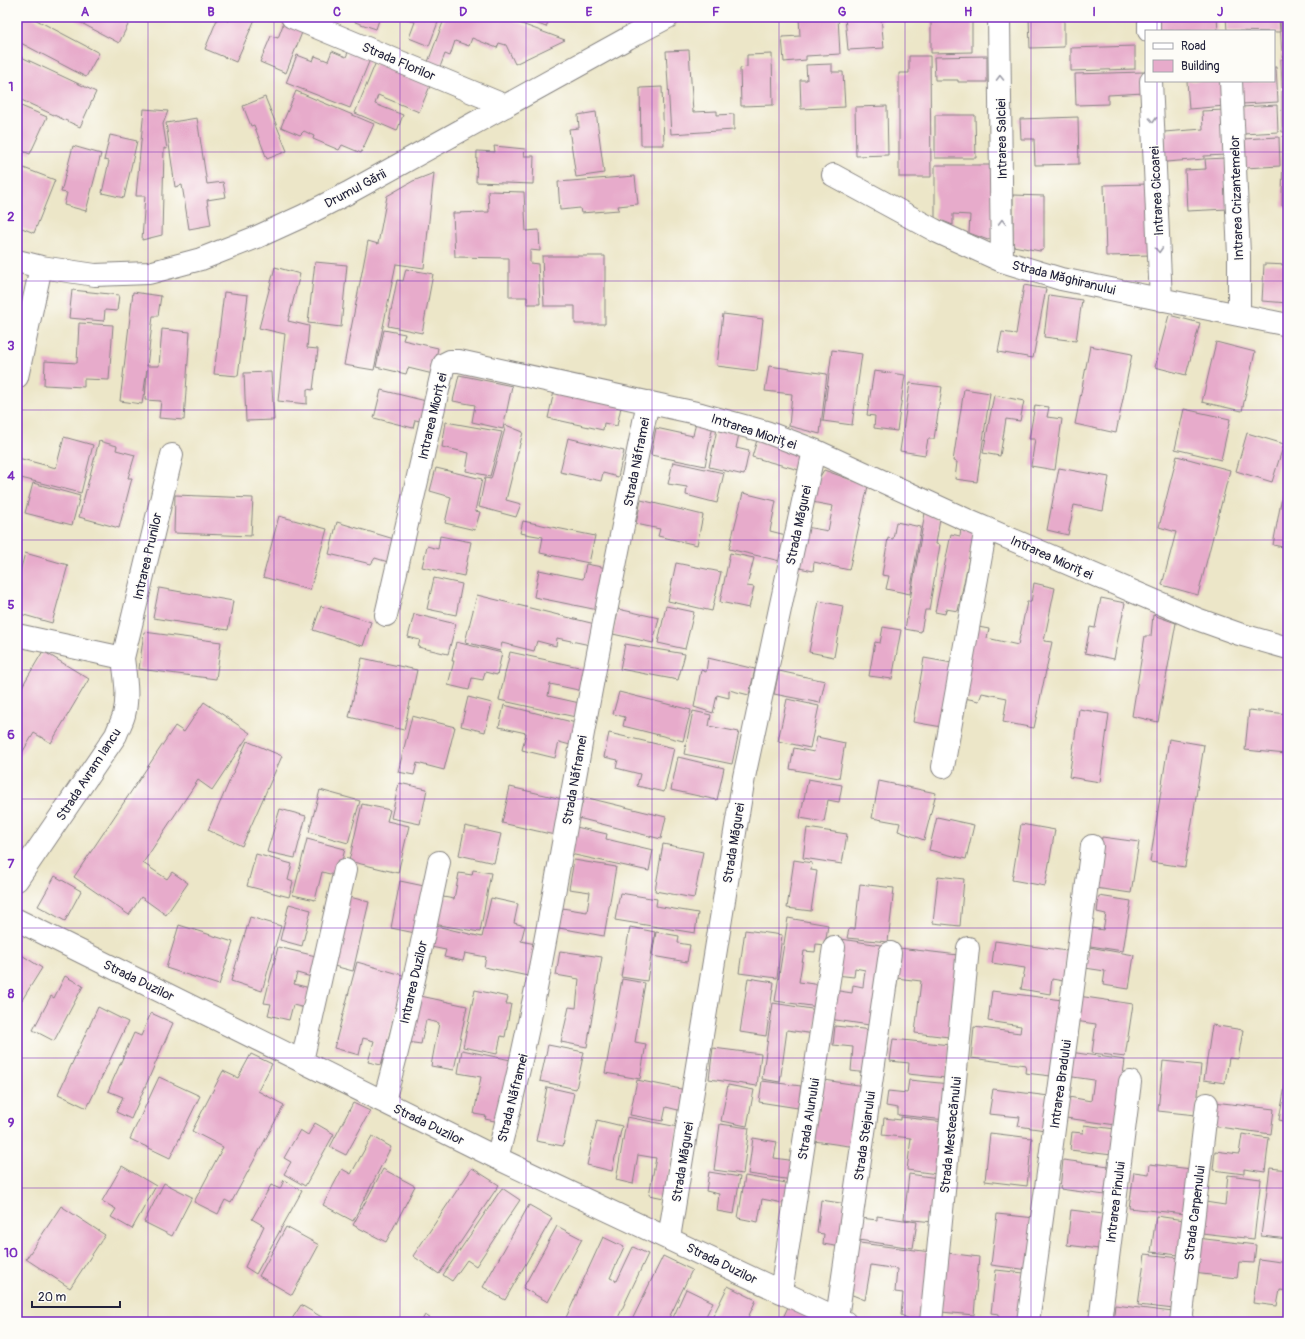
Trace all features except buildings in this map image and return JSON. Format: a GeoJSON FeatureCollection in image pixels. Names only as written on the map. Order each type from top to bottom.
{"type":"FeatureCollection","features":[{"type":"Feature","properties":{"kind":"street","name":"Strada Florilor"},"geometry":{"type":"LineString","coordinates":[[292,17],[506,106]]}},
{"type":"Feature","properties":{"kind":"street","name":"Drumul Gării"},"geometry":{"type":"LineString","coordinates":[[17,261],[41,268],[95,275],[149,273],[202,259],[257,237],[348,193],[668,17]]}},
{"type":"Feature","properties":{"kind":"street","name":"Intrarea Salciei"},"geometry":{"type":"LineString","coordinates":[[999,17],[1002,261]]}},
{"type":"Feature","properties":{"kind":"street"},"geometry":{"type":"LineString","coordinates":[[1148,17],[1149,30]]}},
{"type":"Feature","properties":{"kind":"street","name":"Intrarea Cicoarei"},"geometry":{"type":"LineString","coordinates":[[1152,82],[1162,300]]}},
{"type":"Feature","properties":{"kind":"street","name":"Intrarea Crizantemelor"},"geometry":{"type":"LineString","coordinates":[[1231,82],[1239,255],[1239,315]]}},
{"type":"Feature","properties":{"kind":"street","name":"Strada Măghiranului"},"geometry":{"type":"LineString","coordinates":[[833,175],[938,232],[1002,261],[1061,279],[1288,325]]}},
{"type":"Feature","properties":{"kind":"street"},"geometry":{"type":"LineString","coordinates":[[17,377],[41,268]]}},
{"type":"Feature","properties":{"kind":"street","name":"Intrarea Mioriței"},"geometry":{"type":"LineString","coordinates":[[386,615],[444,364],[450,361],[648,402],[701,414],[766,432],[814,450],[986,528],[1197,619],[1239,634],[1288,648]]}},
{"type":"Feature","properties":{"kind":"street","name":"Strada Năframei"},"geometry":{"type":"LineString","coordinates":[[497,1158],[534,1002],[589,699],[648,402]]}},
{"type":"Feature","properties":{"kind":"street","name":"Strada Măgurei"},"geometry":{"type":"LineString","coordinates":[[669,1238],[744,777],[814,450]]}},
{"type":"Feature","properties":{"kind":"street","name":"Intrarea Prunilor"},"geometry":{"type":"LineString","coordinates":[[123,658],[172,455]]}},
{"type":"Feature","properties":{"kind":"street"},"geometry":{"type":"LineString","coordinates":[[943,767],[986,528]]}},
{"type":"Feature","properties":{"kind":"street"},"geometry":{"type":"LineString","coordinates":[[17,635],[123,658]]}},
{"type":"Feature","properties":{"kind":"street","name":"Strada Avram Iancu"},"geometry":{"type":"LineString","coordinates":[[17,880],[116,735],[124,716],[126,702],[126,682],[123,658]]}},
{"type":"Feature","properties":{"kind":"street","name":"Intrarea Bradului"},"geometry":{"type":"LineString","coordinates":[[1028,1322],[1092,846]]}},
{"type":"Feature","properties":{"kind":"street","name":"Intrarea Duzilor"},"geometry":{"type":"LineString","coordinates":[[384,1102],[420,953],[439,862]]}},
{"type":"Feature","properties":{"kind":"street"},"geometry":{"type":"LineString","coordinates":[[302,1061],[345,870]]}},
{"type":"Feature","properties":{"kind":"street","name":"Strada Duzilor"},"geometry":{"type":"LineString","coordinates":[[17,920],[497,1158],[841,1320]]}},
{"type":"Feature","properties":{"kind":"street","name":"Strada Alunului"},"geometry":{"type":"LineString","coordinates":[[781,1292],[834,947]]}},
{"type":"Feature","properties":{"kind":"street","name":"Strada Mesteacănului"},"geometry":{"type":"LineString","coordinates":[[931,1322],[968,948]]}},
{"type":"Feature","properties":{"kind":"street","name":"Strada Stejarului"},"geometry":{"type":"LineString","coordinates":[[841,1320],[890,953]]}},
{"type":"Feature","properties":{"kind":"street","name":"Intrarea Pinului"},"geometry":{"type":"LineString","coordinates":[[1100,1322],[1130,1082]]}},
{"type":"Feature","properties":{"kind":"street","name":"Strada Carpenului"},"geometry":{"type":"LineString","coordinates":[[1180,1322],[1207,1104]]}}]}
